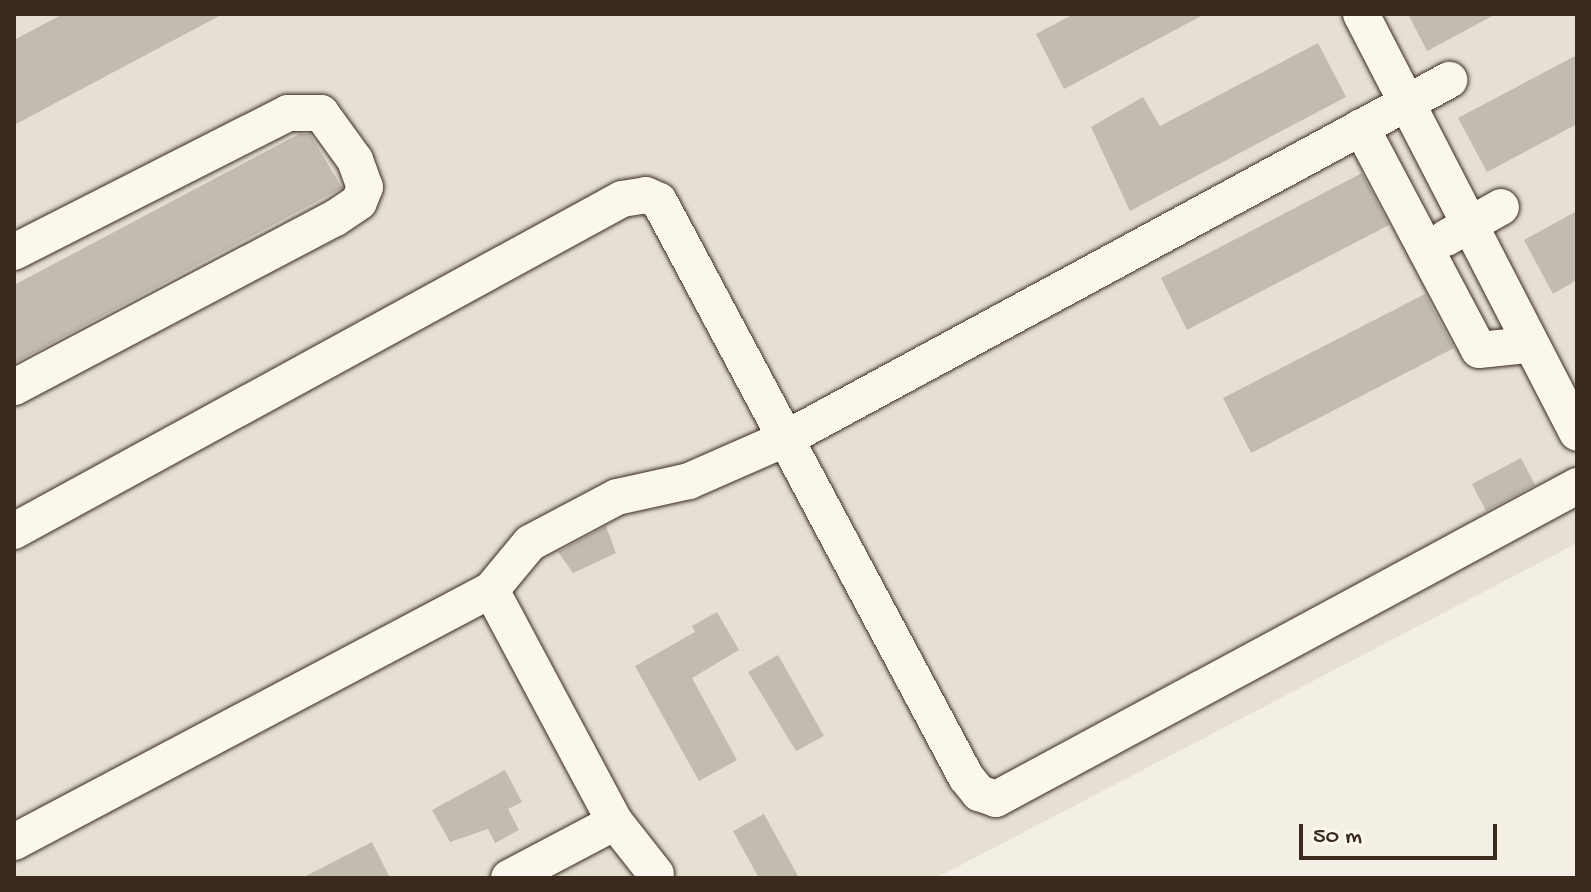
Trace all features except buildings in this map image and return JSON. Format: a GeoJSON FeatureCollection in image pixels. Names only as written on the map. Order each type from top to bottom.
{"type":"FeatureCollection","features":[{"type":"Feature","properties":{"kind":"lane"},"geometry":{"type":"LineString","coordinates":[[1361,14],[1465,225],[1577,433]]}},
{"type":"Feature","properties":{"kind":"lane"},"geometry":{"type":"LineString","coordinates":[[14,842],[491,590],[530,543],[617,497],[689,481],[787,438],[1449,80]]}},
{"type":"Feature","properties":{"kind":"lane"},"geometry":{"type":"LineString","coordinates":[[14,252],[288,113],[321,113],[355,160],[365,187],[359,202],[335,218],[14,387]]}},
{"type":"Feature","properties":{"kind":"lane"},"geometry":{"type":"LineString","coordinates":[[1361,127],[1479,350],[1527,345]]}},
{"type":"Feature","properties":{"kind":"lane"},"geometry":{"type":"LineString","coordinates":[[14,531],[622,199],[646,195],[659,201],[966,777],[979,793],[996,799],[1577,486]]}},
{"type":"Feature","properties":{"kind":"lane"},"geometry":{"type":"LineString","coordinates":[[1428,250],[1465,225],[1501,207]]}},
{"type":"Feature","properties":{"kind":"lane"},"geometry":{"type":"LineString","coordinates":[[491,590],[615,822],[656,874]]}},
{"type":"Feature","properties":{"kind":"lane"},"geometry":{"type":"LineString","coordinates":[[509,878],[615,822]]}},
{"type":"Feature","properties":{"kind":"shaded area"},"geometry":{"type":"Polygon","coordinates":[[[14,14],[1577,14],[1577,543],[936,878],[14,878],[14,14]]]}}]}
